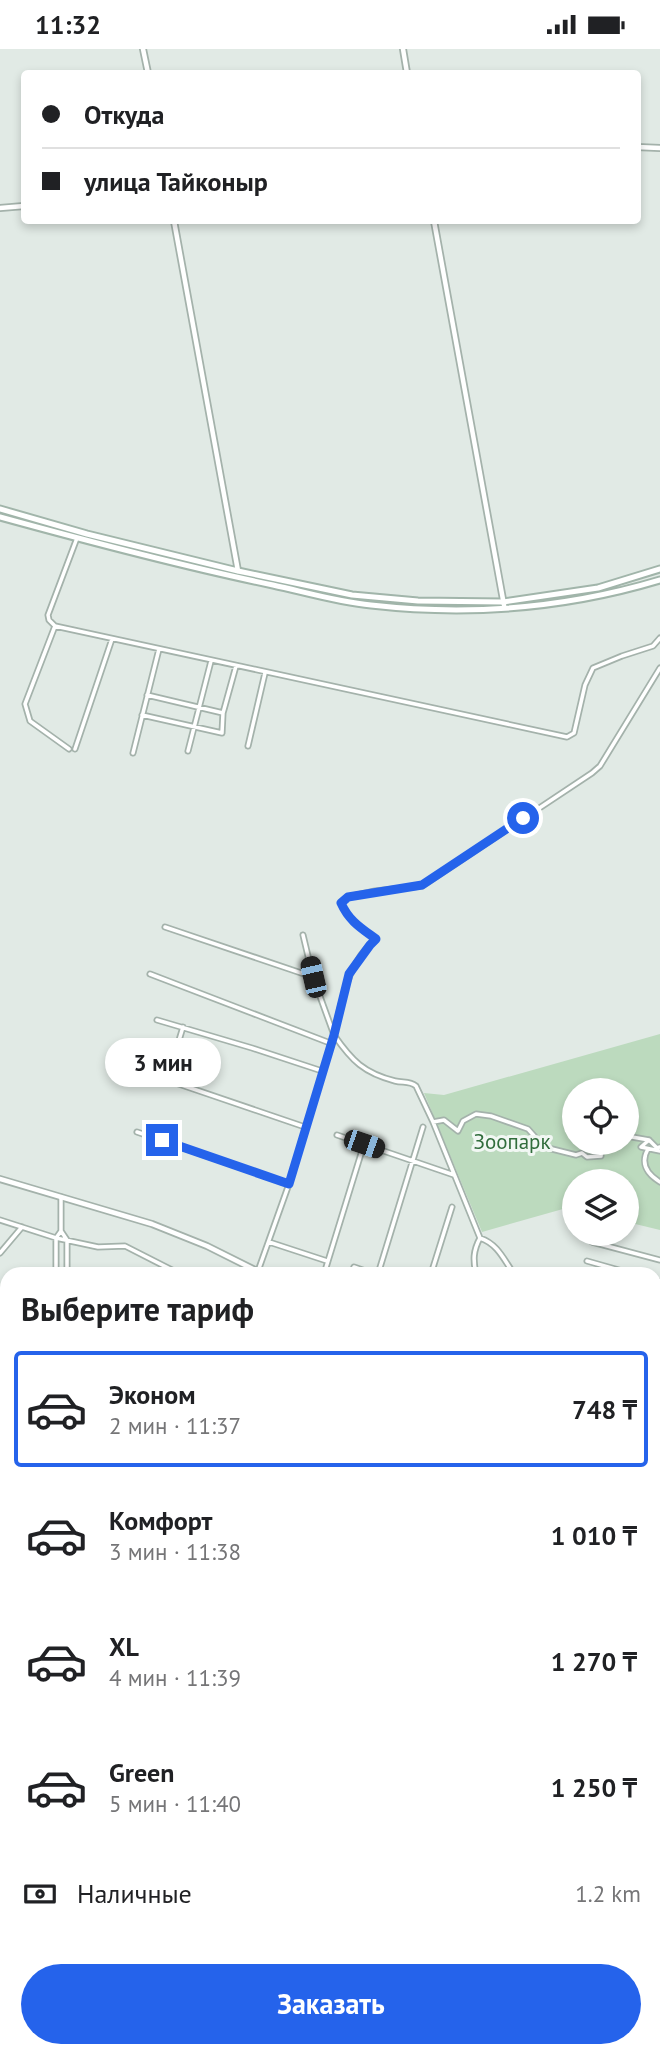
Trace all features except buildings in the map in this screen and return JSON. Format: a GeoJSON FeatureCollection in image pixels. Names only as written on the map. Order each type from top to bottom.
{"type":"FeatureCollection","features":[{"type":"Feature","properties":{"kind":"main road"},"geometry":{"type":"LineString","coordinates":[[0,509],[237,571],[352,595],[418,601],[503,602],[598,588],[660,569]]}},
{"type":"Feature","properties":{"kind":"main road"},"geometry":{"type":"LineString","coordinates":[[0,517],[193,569],[370,605],[504,610],[579,599],[660,580]]}},
{"type":"Feature","properties":{"kind":"street"},"geometry":{"type":"LineString","coordinates":[[143,49],[147,70]]}},
{"type":"Feature","properties":{"kind":"street"},"geometry":{"type":"LineString","coordinates":[[403,49],[406,70]]}},
{"type":"Feature","properties":{"kind":"street"},"geometry":{"type":"LineString","coordinates":[[641,147],[660,148]]}},
{"type":"Feature","properties":{"kind":"street"},"geometry":{"type":"LineString","coordinates":[[0,208],[21,206]]}},
{"type":"Feature","properties":{"kind":"street"},"geometry":{"type":"LineString","coordinates":[[175,224],[238,578]]}},
{"type":"Feature","properties":{"kind":"street"},"geometry":{"type":"LineString","coordinates":[[435,224],[504,610]]}},
{"type":"Feature","properties":{"kind":"street"},"geometry":{"type":"LineString","coordinates":[[77,538],[48,615],[48,620],[55,626],[567,737],[574,733],[584,685],[593,668],[653,646],[660,638]]}},
{"type":"Feature","properties":{"kind":"street"},"geometry":{"type":"LineString","coordinates":[[55,626],[25,704],[30,720],[69,749]]}},
{"type":"Feature","properties":{"kind":"street"},"geometry":{"type":"LineString","coordinates":[[75,749],[112,639]]}},
{"type":"Feature","properties":{"kind":"street"},"geometry":{"type":"LineString","coordinates":[[133,753],[159,649]]}},
{"type":"Feature","properties":{"kind":"street"},"geometry":{"type":"LineString","coordinates":[[188,751],[211,661]]}},
{"type":"Feature","properties":{"kind":"street"},"geometry":{"type":"LineString","coordinates":[[142,715],[222,733],[223,713],[236,666]]}},
{"type":"Feature","properties":{"kind":"street"},"geometry":{"type":"LineString","coordinates":[[263,1267],[334,1035],[349,974],[376,939],[349,918],[341,903],[345,899],[375,891],[422,885],[592,773],[600,765],[660,669]]}},
{"type":"Feature","properties":{"kind":"street"},"geometry":{"type":"LineString","coordinates":[[248,746],[265,673]]}},
{"type":"Feature","properties":{"kind":"street"},"geometry":{"type":"LineString","coordinates":[[147,695],[223,713]]}},
{"type":"Feature","properties":{"kind":"street"},"geometry":{"type":"LineString","coordinates":[[164,927],[313,977]]}},
{"type":"Feature","properties":{"kind":"street"},"geometry":{"type":"LineString","coordinates":[[303,935],[313,977],[334,1035],[349,1056],[370,1073],[416,1086],[480,1238],[473,1258],[475,1267]]}},
{"type":"Feature","properties":{"kind":"street"},"geometry":{"type":"LineString","coordinates":[[150,974],[330,1043]]}},
{"type":"Feature","properties":{"kind":"street"},"geometry":{"type":"LineString","coordinates":[[157,1020],[322,1071]]}},
{"type":"Feature","properties":{"kind":"street"},"geometry":{"type":"LineString","coordinates":[[183,1027],[167,1080],[305,1127]]}},
{"type":"Feature","properties":{"kind":"street"},"geometry":{"type":"LineString","coordinates":[[433,1122],[444,1120],[458,1131],[463,1121],[476,1114],[491,1116],[528,1129],[544,1147],[562,1152]]}},
{"type":"Feature","properties":{"kind":"street"},"geometry":{"type":"LineString","coordinates":[[378,1267],[423,1127]]}},
{"type":"Feature","properties":{"kind":"street"},"geometry":{"type":"LineString","coordinates":[[137,1132],[289,1184]]}},
{"type":"Feature","properties":{"kind":"street"},"geometry":{"type":"LineString","coordinates":[[337,1135],[454,1175]]}},
{"type":"Feature","properties":{"kind":"street"},"geometry":{"type":"LineString","coordinates":[[639,1138],[649,1140],[660,1149]]}},
{"type":"Feature","properties":{"kind":"street"},"geometry":{"type":"LineString","coordinates":[[649,1140],[641,1147],[660,1149]]}},
{"type":"Feature","properties":{"kind":"street"},"geometry":{"type":"LineString","coordinates":[[326,1267],[364,1144]]}},
{"type":"Feature","properties":{"kind":"street"},"geometry":{"type":"LineString","coordinates":[[648,1149],[643,1159],[645,1167],[660,1182]]}},
{"type":"Feature","properties":{"kind":"street"},"geometry":{"type":"LineString","coordinates":[[585,1155],[601,1155]]}},
{"type":"Feature","properties":{"kind":"street"},"geometry":{"type":"LineString","coordinates":[[0,1179],[152,1224],[207,1246],[249,1267]]}},
{"type":"Feature","properties":{"kind":"street"},"geometry":{"type":"LineString","coordinates":[[61,1197],[61,1231],[67,1240],[67,1267]]}},
{"type":"Feature","properties":{"kind":"street"},"geometry":{"type":"LineString","coordinates":[[433,1267],[452,1207]]}},
{"type":"Feature","properties":{"kind":"street"},"geometry":{"type":"LineString","coordinates":[[0,1220],[56,1238],[98,1247],[125,1246],[166,1267]]}},
{"type":"Feature","properties":{"kind":"street"},"geometry":{"type":"LineString","coordinates":[[0,1253],[22,1227]]}},
{"type":"Feature","properties":{"kind":"street"},"geometry":{"type":"LineString","coordinates":[[56,1267],[56,1238],[61,1231]]}},
{"type":"Feature","properties":{"kind":"street"},"geometry":{"type":"LineString","coordinates":[[480,1238],[496,1248],[509,1267]]}},
{"type":"Feature","properties":{"kind":"street"},"geometry":{"type":"LineString","coordinates":[[269,1243],[327,1261]]}},
{"type":"Feature","properties":{"kind":"street"},"geometry":{"type":"LineString","coordinates":[[607,1246],[660,1260]]}},
{"type":"Feature","properties":{"kind":"street"},"geometry":{"type":"LineString","coordinates":[[587,1261],[608,1267]]}},
{"type":"Feature","properties":{"kind":"green space","name":"Зоопарк"},"geometry":{"type":"Polygon","coordinates":[[[660,1034],[660,1230],[639,1225],[639,1169],[562,1169],[562,1209],[482,1232],[424,1093],[444,1095],[660,1034]]]}},
{"type":"Feature","properties":{"kind":"route"},"geometry":{"type":"LineString","coordinates":[[162,1140],[289,1184],[334,1035],[349,974],[376,939],[355,924],[341,903],[348,897],[375,891],[422,885],[523,818]]}}]}
